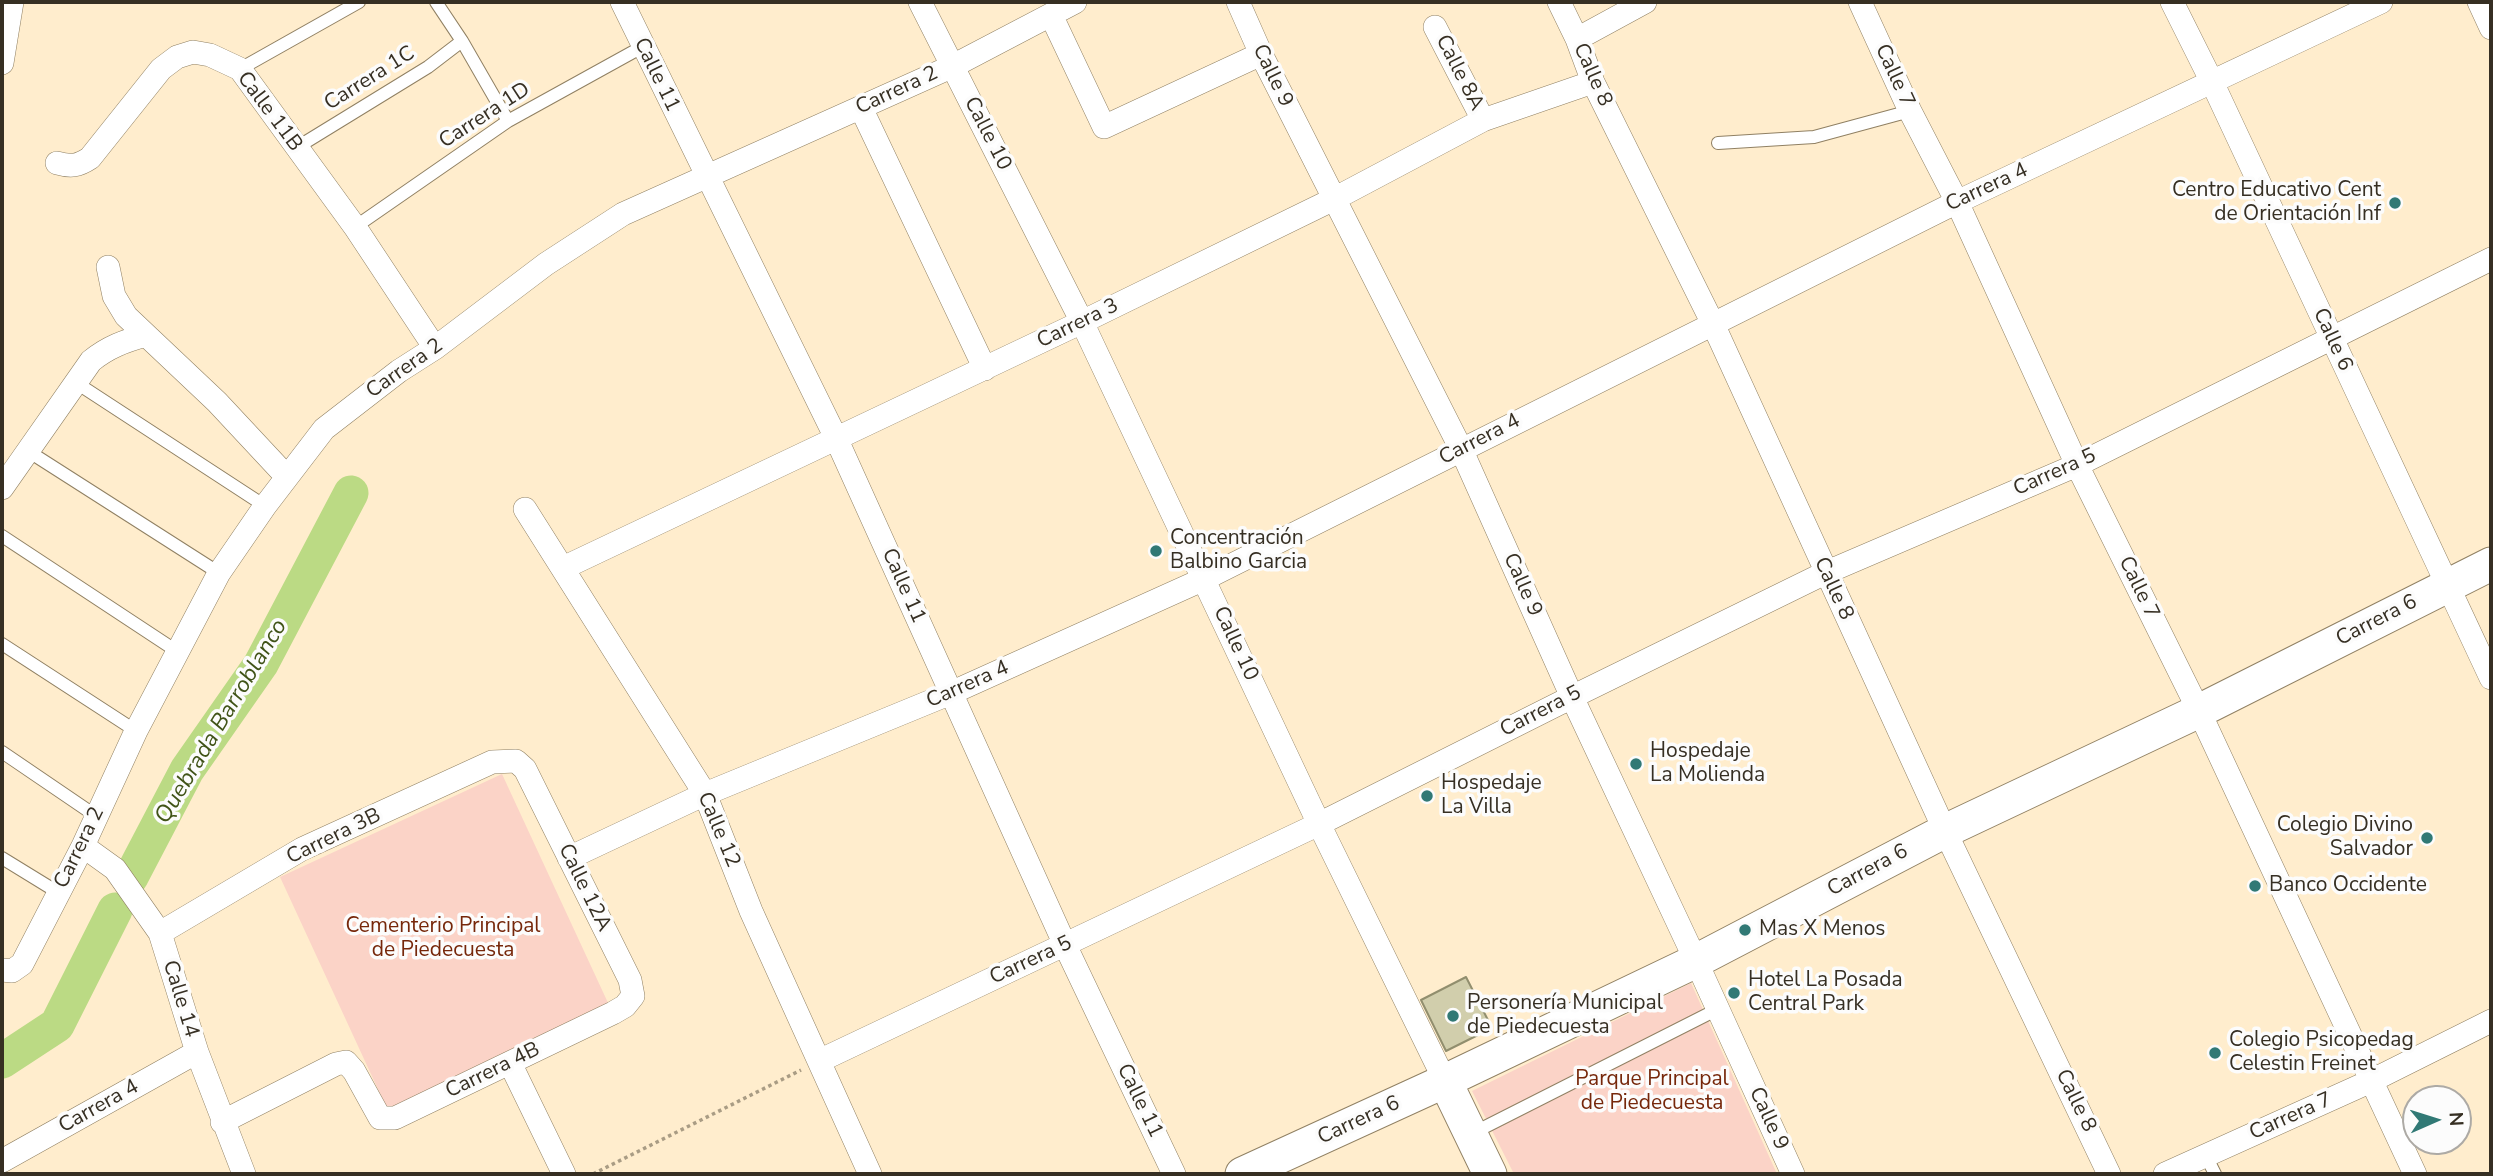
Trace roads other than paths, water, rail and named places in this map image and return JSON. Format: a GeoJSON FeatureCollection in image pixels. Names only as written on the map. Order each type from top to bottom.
{"type":"FeatureCollection","features":[{"type":"Feature","properties":{"kind":"street"},"geometry":{"type":"LineString","coordinates":[[2,63],[12,2]]}},
{"type":"Feature","properties":{"kind":"street","name":"Calle 11"},"geometry":{"type":"LineString","coordinates":[[622,2],[836,438],[1065,946],[1174,1174]]}},
{"type":"Feature","properties":{"kind":"street","name":"Calle 10"},"geometry":{"type":"LineString","coordinates":[[920,2],[1082,323],[1319,824],[1490,1174]]}},
{"type":"Feature","properties":{"kind":"street","name":"Carrera 2"},"geometry":{"type":"LineString","coordinates":[[2,970],[12,971],[22,964],[83,846],[136,731],[219,573],[265,506],[324,429],[545,264],[623,214],[953,66],[1074,2]]}},
{"type":"Feature","properties":{"kind":"street","name":"Calle 9"},"geometry":{"type":"LineString","coordinates":[[1238,2],[1261,54],[1461,449],[1572,697],[1793,1174]]}},
{"type":"Feature","properties":{"kind":"street","name":"Calle 8"},"geometry":{"type":"LineString","coordinates":[[1559,2],[1577,38],[1593,82],[1713,324],[1945,831],[2109,1174]]}},
{"type":"Feature","properties":{"kind":"street"},"geometry":{"type":"LineString","coordinates":[[1577,38],[1645,2]]}},
{"type":"Feature","properties":{"kind":"street","name":"Calle 7"},"geometry":{"type":"LineString","coordinates":[[1860,2],[1910,111],[1957,202],[2077,464],[2199,710],[2415,1174]]}},
{"type":"Feature","properties":{"kind":"street","name":"Calle 6"},"geometry":{"type":"LineString","coordinates":[[2172,2],[2491,678]]}},
{"type":"Feature","properties":{"kind":"street","name":"Carrera 4"},"geometry":{"type":"LineString","coordinates":[[569,858],[705,794],[951,693],[1204,579],[1957,202],[2378,2]]}},
{"type":"Feature","properties":{"kind":"street"},"geometry":{"type":"LineString","coordinates":[[2479,2],[2491,28]]}},
{"type":"Feature","properties":{"kind":"street"},"geometry":{"type":"LineString","coordinates":[[1051,15],[1104,127],[1261,54]]}},
{"type":"Feature","properties":{"kind":"street","name":"Calle 8A"},"geometry":{"type":"LineString","coordinates":[[1435,27],[1483,120]]}},
{"type":"Feature","properties":{"kind":"street","name":"Calle 11B"},"geometry":{"type":"LineString","coordinates":[[57,163],[69,167],[80,165],[90,158],[161,69],[177,57],[193,52],[210,55],[240,69],[355,227],[435,348]]}},
{"type":"Feature","properties":{"kind":"street","name":"Carrera 3"},"geometry":{"type":"LineString","coordinates":[[563,568],[1082,323],[1334,199],[1483,120],[1593,82]]}},
{"type":"Feature","properties":{"kind":"street"},"geometry":{"type":"LineString","coordinates":[[861,108],[985,369]]}},
{"type":"Feature","properties":{"kind":"street","name":"Carrera 5"},"geometry":{"type":"LineString","coordinates":[[819,1061],[1319,824],[1825,573],[2077,464],[2491,259]]}},
{"type":"Feature","properties":{"kind":"street"},"geometry":{"type":"LineString","coordinates":[[108,267],[114,296],[126,316],[218,402],[287,477]]}},
{"type":"Feature","properties":{"kind":"street"},"geometry":{"type":"LineString","coordinates":[[2,488],[91,361],[104,350],[123,341],[146,335]]}},
{"type":"Feature","properties":{"kind":"street","name":"Calle 12"},"geometry":{"type":"LineString","coordinates":[[525,509],[705,794],[751,911],[870,1174]]}},
{"type":"Feature","properties":{"kind":"street","name":"Carrera 6"},"geometry":{"type":"LineString","coordinates":[[1242,1174],[1446,1081],[1696,961],[1945,831],[2199,710],[2491,564]]}},
{"type":"Feature","properties":{"kind":"street","name":"Calle 12A"},"geometry":{"type":"LineString","coordinates":[[516,761],[525,769],[630,980],[633,996],[625,1006],[613,1013]]}},
{"type":"Feature","properties":{"kind":"street","name":"Carrera 3B"},"geometry":{"type":"LineString","coordinates":[[160,933],[302,849],[492,762],[516,761]]}},
{"type":"Feature","properties":{"kind":"street","name":"Calle 14"},"geometry":{"type":"LineString","coordinates":[[83,846],[116,869],[160,933],[197,1052],[244,1174]]}},
{"type":"Feature","properties":{"kind":"street","name":"Carrera 4B"},"geometry":{"type":"LineString","coordinates":[[222,1122],[330,1067],[346,1062],[354,1071],[380,1118],[395,1118],[613,1013]]}},
{"type":"Feature","properties":{"kind":"street","name":"Carrera 7"},"geometry":{"type":"LineString","coordinates":[[2165,1174],[2210,1165],[2491,1021]]}},
{"type":"Feature","properties":{"kind":"street","name":"Carrera 4"},"geometry":{"type":"LineString","coordinates":[[2,1161],[197,1052]]}},
{"type":"Feature","properties":{"kind":"street"},"geometry":{"type":"LineString","coordinates":[[510,1063],[565,1174]]}},
{"type":"Feature","properties":{"kind":"lane"},"geometry":{"type":"LineString","coordinates":[[240,69],[359,2]]}},
{"type":"Feature","properties":{"kind":"lane"},"geometry":{"type":"LineString","coordinates":[[436,2],[508,121]]}},
{"type":"Feature","properties":{"kind":"lane","name":"Carrera 1C"},"geometry":{"type":"LineString","coordinates":[[296,148],[428,67],[462,41]]}},
{"type":"Feature","properties":{"kind":"lane","name":"Carrera 1D"},"geometry":{"type":"LineString","coordinates":[[355,227],[508,121],[642,47]]}},
{"type":"Feature","properties":{"kind":"lane"},"geometry":{"type":"LineString","coordinates":[[1718,143],[1814,137],[1910,111]]}},
{"type":"Feature","properties":{"kind":"lane"},"geometry":{"type":"LineString","coordinates":[[75,383],[265,506]]}},
{"type":"Feature","properties":{"kind":"lane"},"geometry":{"type":"LineString","coordinates":[[28,451],[219,573]]}},
{"type":"Feature","properties":{"kind":"lane"},"geometry":{"type":"LineString","coordinates":[[2,536],[178,652]]}},
{"type":"Feature","properties":{"kind":"lane"},"geometry":{"type":"LineString","coordinates":[[2,644],[136,731]]}},
{"type":"Feature","properties":{"kind":"lane"},"geometry":{"type":"LineString","coordinates":[[2,752],[96,816]]}},
{"type":"Feature","properties":{"kind":"lane"},"geometry":{"type":"LineString","coordinates":[[2,858],[59,893]]}},
{"type":"Feature","properties":{"kind":"lane"},"geometry":{"type":"LineString","coordinates":[[1470,1135],[1718,1009]]}},
{"type":"Feature","properties":{"kind":"waterway","name":"Quebrada Barroblanco"},"geometry":{"type":"LineString","coordinates":[[131,877],[187,770],[261,664],[351,493]]}},
{"type":"Feature","properties":{"kind":"waterway","name":"Quebrada Barroblanco"},"geometry":{"type":"LineString","coordinates":[[2,1061],[57,1025],[115,910]]}},
{"type":"Feature","properties":{"kind":"place","name":"Centro Educativo Cent de Orientación Inf"},"geometry":{"type":"Point","coordinates":[2395,203]}},
{"type":"Feature","properties":{"kind":"place","name":"Concentración Balbino Garcia"},"geometry":{"type":"Point","coordinates":[1156,551]}},
{"type":"Feature","properties":{"kind":"place","name":"Hospedaje La Molienda"},"geometry":{"type":"Point","coordinates":[1636,764]}},
{"type":"Feature","properties":{"kind":"place","name":"Hospedaje La Villa"},"geometry":{"type":"Point","coordinates":[1427,796]}},
{"type":"Feature","properties":{"kind":"place","name":"Colegio Divino Salvador"},"geometry":{"type":"Point","coordinates":[2427,838]}},
{"type":"Feature","properties":{"kind":"place","name":"Banco Occidente"},"geometry":{"type":"Point","coordinates":[2255,886]}},
{"type":"Feature","properties":{"kind":"place","name":"Mas X Menos"},"geometry":{"type":"Point","coordinates":[1745,930]}},
{"type":"Feature","properties":{"kind":"place","name":"Hotel La Posada Central Park"},"geometry":{"type":"Point","coordinates":[1734,993]}},
{"type":"Feature","properties":{"kind":"place","name":"Personería Municipal de Piedecuesta"},"geometry":{"type":"Point","coordinates":[1453,1016]}},
{"type":"Feature","properties":{"kind":"place","name":"Colegio Psicopedag Celestin Freinet"},"geometry":{"type":"Point","coordinates":[2215,1053]}},
{"type":"Feature","properties":{"kind":"park label","name":"Cementerio Principal de Piedecuesta"},"geometry":{"type":"Point","coordinates":[443,939]}},
{"type":"Feature","properties":{"kind":"park label","name":"Parque Principal de Piedecuesta"},"geometry":{"type":"Point","coordinates":[1652,1092]}}]}
